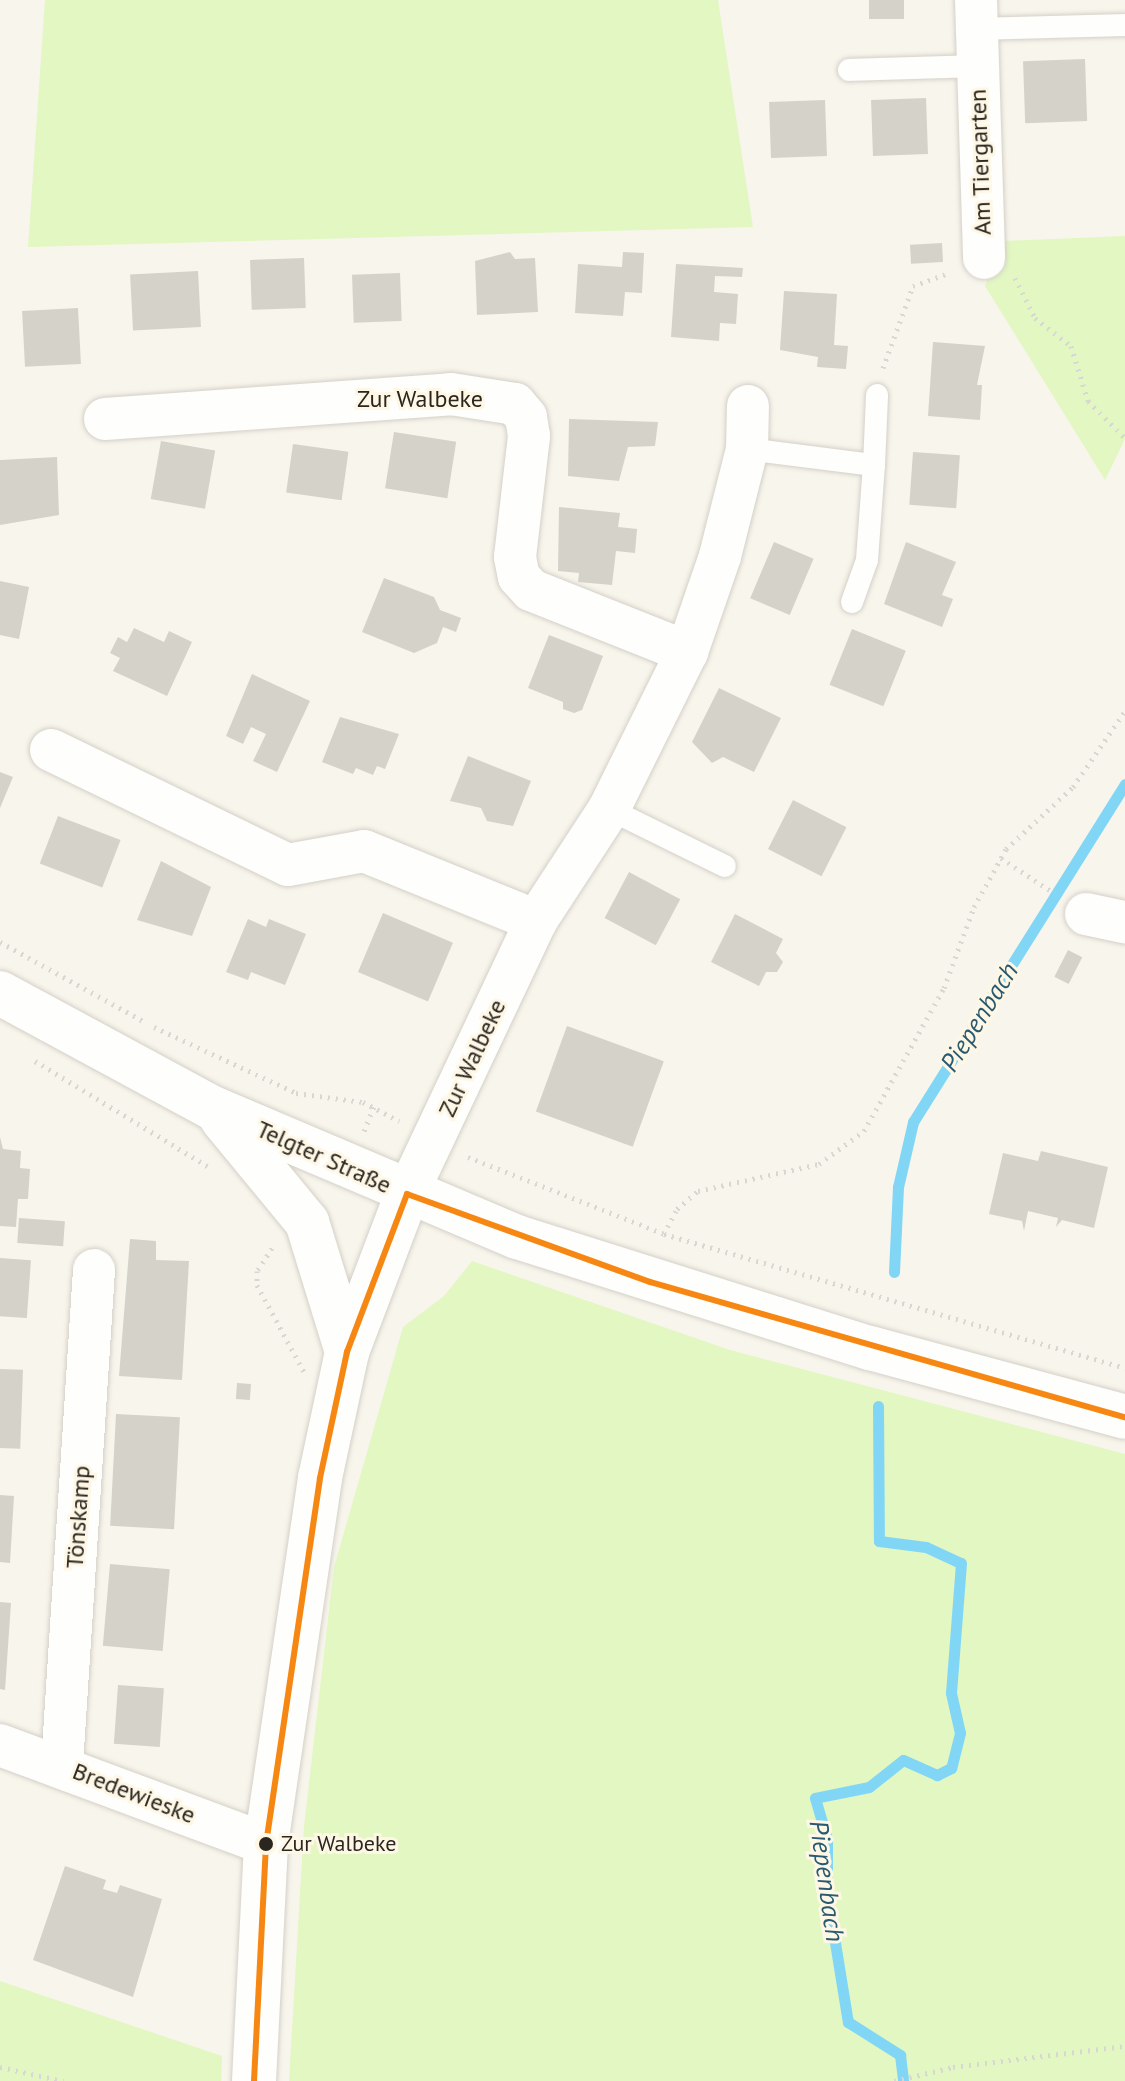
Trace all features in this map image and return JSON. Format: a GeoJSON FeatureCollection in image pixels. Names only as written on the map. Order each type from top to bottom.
{"type":"FeatureCollection","features":[{"type":"Feature","properties":{"kind":"street","name":"Am Tiergarten"},"geometry":{"type":"LineString","coordinates":[[976,32],[984,258]]}},
{"type":"Feature","properties":{"kind":"street","name":"Zur Walbeke"},"geometry":{"type":"LineString","coordinates":[[105,419],[451,394],[515,404],[529,425],[515,557],[519,577],[531,590],[687,652]]}},
{"type":"Feature","properties":{"kind":"street","name":"Zur Walbeke"},"geometry":{"type":"LineString","coordinates":[[407,1194],[536,921],[609,809],[687,652],[720,556],[747,449],[748,406]]}},
{"type":"Feature","properties":{"kind":"street"},"geometry":{"type":"LineString","coordinates":[[51,750],[288,865],[364,851],[536,921]]}},
{"type":"Feature","properties":{"kind":"street","name":"Telgter Straße"},"geometry":{"type":"LineString","coordinates":[[0,993],[213,1108],[407,1194],[650,1282],[1125,1417]]}},
{"type":"Feature","properties":{"kind":"street"},"geometry":{"type":"LineString","coordinates":[[213,1108],[307,1222],[347,1352]]}},
{"type":"Feature","properties":{"kind":"street"},"geometry":{"type":"LineString","coordinates":[[254,2081],[266,1844],[336,1396],[347,1352],[407,1194]]}},
{"type":"Feature","properties":{"kind":"street","name":"Tönskamp"},"geometry":{"type":"LineString","coordinates":[[62,1765],[94,1270]]}},
{"type":"Feature","properties":{"kind":"street","name":"Bredewieske"},"geometry":{"type":"LineString","coordinates":[[0,1745],[62,1765],[266,1844]]}},
{"type":"Feature","properties":{"kind":"lane","name":"Am Tiergarten"},"geometry":{"type":"LineString","coordinates":[[849,70],[976,32],[1125,25]]}},
{"type":"Feature","properties":{"kind":"lane"},"geometry":{"type":"LineString","coordinates":[[852,602],[867,560],[877,395]]}},
{"type":"Feature","properties":{"kind":"lane"},"geometry":{"type":"LineString","coordinates":[[747,449],[874,465]]}},
{"type":"Feature","properties":{"kind":"lane"},"geometry":{"type":"LineString","coordinates":[[609,809],[725,866]]}},
{"type":"Feature","properties":{"kind":"path","name":"Am Tiergarten"},"geometry":{"type":"LineString","coordinates":[[877,395],[913,286],[984,258]]}},
{"type":"Feature","properties":{"kind":"path"},"geometry":{"type":"LineString","coordinates":[[984,258],[1016,278],[1035,318],[1066,338],[1088,401],[1125,438]]}},
{"type":"Feature","properties":{"kind":"path"},"geometry":{"type":"LineString","coordinates":[[664,1234],[677,1209],[698,1191],[819,1164],[864,1131],[938,1000],[974,907],[1001,858],[1025,828],[1073,787],[1125,711]]}},
{"type":"Feature","properties":{"kind":"path"},"geometry":{"type":"LineString","coordinates":[[1001,858],[1027,875]]}},
{"type":"Feature","properties":{"kind":"path"},"geometry":{"type":"LineString","coordinates":[[0,942],[157,1028],[296,1093],[374,1106],[509,1178],[664,1234],[1125,1368]]}},
{"type":"Feature","properties":{"kind":"path"},"geometry":{"type":"LineString","coordinates":[[27,1056],[218,1175]]}},
{"type":"Feature","properties":{"kind":"path"},"geometry":{"type":"LineString","coordinates":[[283,1238],[257,1271],[260,1295],[298,1368],[336,1396]]}},
{"type":"Feature","properties":{"kind":"path"},"geometry":{"type":"LineString","coordinates":[[894,2081],[953,2067],[1125,2046]]}},
{"type":"Feature","properties":{"kind":"path"},"geometry":{"type":"LineString","coordinates":[[0,2067],[63,2081]]}},
{"type":"Feature","properties":{"kind":"green space"},"geometry":{"type":"Polygon","coordinates":[[[45,0],[718,0],[753,227],[28,247],[45,0]]]}},
{"type":"Feature","properties":{"kind":"green space"},"geometry":{"type":"Polygon","coordinates":[[[1125,236],[1125,439],[1105,480],[985,286],[1002,241],[1125,236]]]}},
{"type":"Feature","properties":{"kind":"green space"},"geometry":{"type":"Polygon","coordinates":[[[472,1261],[730,1350],[1125,1454],[1125,2081],[289,2081],[304,1826],[334,1567],[403,1327],[444,1296],[472,1261]]]}},
{"type":"Feature","properties":{"kind":"green space"},"geometry":{"type":"Polygon","coordinates":[[[0,1981],[222,2056],[221,2081],[0,2081],[0,1981]]]}},
{"type":"Feature","properties":{"kind":"building"},"geometry":{"type":"Polygon","coordinates":[[[869,0],[904,0],[904,19],[869,19],[869,0]]]}},
{"type":"Feature","properties":{"kind":"building"},"geometry":{"type":"Polygon","coordinates":[[[1085,59],[1087,121],[1025,123],[1023,61],[1085,59]]]}},
{"type":"Feature","properties":{"kind":"building"},"geometry":{"type":"Polygon","coordinates":[[[926,98],[928,154],[873,156],[871,100],[926,98]]]}},
{"type":"Feature","properties":{"kind":"building"},"geometry":{"type":"Polygon","coordinates":[[[825,100],[827,156],[771,158],[769,102],[825,100]]]}},
{"type":"Feature","properties":{"kind":"building"},"geometry":{"type":"Polygon","coordinates":[[[942,243],[943,262],[911,264],[910,245],[942,243]]]}},
{"type":"Feature","properties":{"kind":"building"},"geometry":{"type":"Polygon","coordinates":[[[510,252],[515,259],[535,258],[538,312],[477,315],[475,261],[510,252]]]}},
{"type":"Feature","properties":{"kind":"building"},"geometry":{"type":"Polygon","coordinates":[[[623,252],[644,253],[642,293],[625,292],[623,316],[575,313],[578,264],[622,267],[623,252]]]}},
{"type":"Feature","properties":{"kind":"building"},"geometry":{"type":"Polygon","coordinates":[[[304,258],[306,308],[252,310],[250,260],[304,258]]]}},
{"type":"Feature","properties":{"kind":"building"},"geometry":{"type":"Polygon","coordinates":[[[676,264],[743,268],[742,277],[715,276],[714,292],[738,294],[736,324],[720,323],[719,341],[671,337],[676,264]]]}},
{"type":"Feature","properties":{"kind":"building"},"geometry":{"type":"Polygon","coordinates":[[[198,271],[201,327],[133,330],[130,275],[198,271]]]}},
{"type":"Feature","properties":{"kind":"building"},"geometry":{"type":"Polygon","coordinates":[[[400,273],[402,321],[354,323],[352,275],[400,273]]]}},
{"type":"Feature","properties":{"kind":"building"},"geometry":{"type":"Polygon","coordinates":[[[784,291],[837,294],[834,345],[848,346],[846,369],[817,367],[818,357],[780,350],[784,291]]]}},
{"type":"Feature","properties":{"kind":"building"},"geometry":{"type":"Polygon","coordinates":[[[78,308],[81,364],[25,367],[22,311],[78,308]]]}},
{"type":"Feature","properties":{"kind":"building"},"geometry":{"type":"Polygon","coordinates":[[[933,342],[985,346],[977,385],[982,385],[980,420],[928,416],[933,342]]]}},
{"type":"Feature","properties":{"kind":"building"},"geometry":{"type":"Polygon","coordinates":[[[569,419],[658,422],[655,446],[628,447],[619,481],[568,476],[569,419]]]}},
{"type":"Feature","properties":{"kind":"building"},"geometry":{"type":"Polygon","coordinates":[[[394,432],[456,442],[447,498],[385,488],[394,432]]]}},
{"type":"Feature","properties":{"kind":"building"},"geometry":{"type":"Polygon","coordinates":[[[161,441],[215,451],[205,509],[151,499],[161,441]]]}},
{"type":"Feature","properties":{"kind":"building"},"geometry":{"type":"Polygon","coordinates":[[[293,444],[348,452],[342,500],[286,493],[293,444]]]}},
{"type":"Feature","properties":{"kind":"building"},"geometry":{"type":"Polygon","coordinates":[[[913,452],[960,455],[956,508],[909,505],[913,452]]]}},
{"type":"Feature","properties":{"kind":"building"},"geometry":{"type":"Polygon","coordinates":[[[57,457],[59,515],[0,525],[0,460],[57,457]]]}},
{"type":"Feature","properties":{"kind":"building"},"geometry":{"type":"Polygon","coordinates":[[[559,507],[620,513],[618,527],[637,529],[635,553],[616,551],[612,585],[578,582],[579,573],[558,571],[559,507]]]}},
{"type":"Feature","properties":{"kind":"building"},"geometry":{"type":"Polygon","coordinates":[[[774,542],[814,559],[790,615],[750,598],[774,542]]]}},
{"type":"Feature","properties":{"kind":"building"},"geometry":{"type":"Polygon","coordinates":[[[906,542],[956,562],[942,595],[953,599],[942,627],[884,604],[906,542]]]}},
{"type":"Feature","properties":{"kind":"building"},"geometry":{"type":"Polygon","coordinates":[[[384,578],[434,597],[440,610],[461,618],[456,632],[443,627],[437,643],[414,653],[362,632],[384,578]]]}},
{"type":"Feature","properties":{"kind":"building"},"geometry":{"type":"Polygon","coordinates":[[[0,581],[29,587],[19,639],[0,635],[0,581]]]}},
{"type":"Feature","properties":{"kind":"building"},"geometry":{"type":"Polygon","coordinates":[[[134,628],[164,642],[169,631],[192,642],[167,696],[113,671],[120,658],[110,653],[118,637],[127,642],[134,628]]]}},
{"type":"Feature","properties":{"kind":"building"},"geometry":{"type":"Polygon","coordinates":[[[852,629],[906,651],[883,706],[830,685],[852,629]]]}},
{"type":"Feature","properties":{"kind":"building"},"geometry":{"type":"Polygon","coordinates":[[[549,635],[603,656],[582,710],[574,713],[563,709],[563,702],[528,688],[549,635]]]}},
{"type":"Feature","properties":{"kind":"building"},"geometry":{"type":"Polygon","coordinates":[[[252,674],[310,701],[277,772],[253,761],[266,734],[251,727],[243,744],[226,736],[252,674]]]}},
{"type":"Feature","properties":{"kind":"building"},"geometry":{"type":"Polygon","coordinates":[[[719,688],[781,718],[754,772],[723,757],[712,763],[692,742],[719,688]]]}},
{"type":"Feature","properties":{"kind":"building"},"geometry":{"type":"Polygon","coordinates":[[[340,717],[399,734],[385,769],[377,766],[373,775],[356,768],[353,774],[322,762],[340,717]]]}},
{"type":"Feature","properties":{"kind":"building"},"geometry":{"type":"Polygon","coordinates":[[[468,756],[531,781],[513,826],[487,821],[481,808],[450,801],[468,756]]]}},
{"type":"Feature","properties":{"kind":"building"},"geometry":{"type":"Polygon","coordinates":[[[0,772],[13,777],[0,808],[0,772]]]}},
{"type":"Feature","properties":{"kind":"building"},"geometry":{"type":"Polygon","coordinates":[[[793,800],[846,827],[821,876],[768,849],[793,800]]]}},
{"type":"Feature","properties":{"kind":"building"},"geometry":{"type":"Polygon","coordinates":[[[58,816],[121,840],[102,888],[40,864],[58,816]]]}},
{"type":"Feature","properties":{"kind":"building"},"geometry":{"type":"Polygon","coordinates":[[[161,861],[211,887],[192,936],[137,920],[161,861]]]}},
{"type":"Feature","properties":{"kind":"building"},"geometry":{"type":"Polygon","coordinates":[[[629,872],[680,899],[656,945],[605,918],[629,872]]]}},
{"type":"Feature","properties":{"kind":"building"},"geometry":{"type":"Polygon","coordinates":[[[383,913],[453,943],[428,1002],[358,972],[383,913]]]}},
{"type":"Feature","properties":{"kind":"building"},"geometry":{"type":"Polygon","coordinates":[[[735,914],[783,939],[776,953],[783,962],[777,972],[766,972],[759,986],[711,962],[735,914]]]}},
{"type":"Feature","properties":{"kind":"building"},"geometry":{"type":"Polygon","coordinates":[[[248,919],[266,927],[269,919],[306,934],[285,985],[251,972],[248,980],[226,972],[248,919]]]}},
{"type":"Feature","properties":{"kind":"building"},"geometry":{"type":"Polygon","coordinates":[[[1068,950],[1082,957],[1069,984],[1054,977],[1068,950]]]}},
{"type":"Feature","properties":{"kind":"building"},"geometry":{"type":"Polygon","coordinates":[[[567,1026],[664,1061],[633,1147],[536,1112],[567,1026]]]}},
{"type":"Feature","properties":{"kind":"building"},"geometry":{"type":"Polygon","coordinates":[[[0,1137],[3,1149],[21,1151],[20,1168],[30,1169],[28,1199],[18,1199],[16,1227],[0,1226],[0,1137]]]}},
{"type":"Feature","properties":{"kind":"building"},"geometry":{"type":"Polygon","coordinates":[[[1041,1151],[1108,1167],[1094,1228],[1062,1220],[1056,1227],[1058,1218],[1028,1211],[1024,1231],[1022,1221],[989,1214],[1003,1153],[1038,1161],[1041,1151]]]}},
{"type":"Feature","properties":{"kind":"building"},"geometry":{"type":"Polygon","coordinates":[[[19,1218],[65,1221],[63,1246],[17,1243],[19,1218]]]}},
{"type":"Feature","properties":{"kind":"building"},"geometry":{"type":"Polygon","coordinates":[[[130,1239],[156,1241],[156,1260],[189,1261],[182,1380],[119,1376],[130,1239]]]}},
{"type":"Feature","properties":{"kind":"building"},"geometry":{"type":"Polygon","coordinates":[[[0,1258],[31,1260],[27,1318],[0,1316],[0,1258]]]}},
{"type":"Feature","properties":{"kind":"building"},"geometry":{"type":"Polygon","coordinates":[[[0,1369],[23,1370],[20,1449],[0,1448],[0,1369]]]}},
{"type":"Feature","properties":{"kind":"building"},"geometry":{"type":"Polygon","coordinates":[[[237,1383],[251,1384],[250,1400],[236,1399],[237,1383]]]}},
{"type":"Feature","properties":{"kind":"building"},"geometry":{"type":"Polygon","coordinates":[[[116,1414],[180,1417],[174,1529],[110,1526],[116,1414]]]}},
{"type":"Feature","properties":{"kind":"building"},"geometry":{"type":"Polygon","coordinates":[[[0,1495],[14,1496],[10,1563],[0,1562],[0,1495]]]}},
{"type":"Feature","properties":{"kind":"building"},"geometry":{"type":"Polygon","coordinates":[[[110,1564],[170,1569],[163,1651],[103,1646],[110,1564]]]}},
{"type":"Feature","properties":{"kind":"building"},"geometry":{"type":"Polygon","coordinates":[[[0,1602],[11,1603],[5,1690],[0,1689],[0,1602]]]}},
{"type":"Feature","properties":{"kind":"building"},"geometry":{"type":"Polygon","coordinates":[[[118,1685],[164,1688],[160,1747],[114,1744],[118,1685]]]}},
{"type":"Feature","properties":{"kind":"building"},"geometry":{"type":"Polygon","coordinates":[[[65,1866],[106,1880],[103,1889],[117,1893],[120,1885],[162,1899],[133,1997],[33,1960],[65,1866]]]}},
{"type":"Feature","properties":{"kind":"waterway","name":"Piepenbach"},"geometry":{"type":"LineString","coordinates":[[894,1272],[898,1187],[913,1122],[1125,784]]}},
{"type":"Feature","properties":{"kind":"waterway","name":"Piepenbach"},"geometry":{"type":"LineString","coordinates":[[878,1406],[879,1541],[926,1547],[961,1563],[951,1693],[960,1733],[951,1768],[937,1775],[903,1760],[869,1787],[815,1798],[827,1839],[827,1893],[848,2022],[900,2055],[903,2081]]}},
{"type":"Feature","properties":{"kind":"transit line"},"geometry":{"type":"LineString","coordinates":[[407,1194],[650,1282],[1125,1417]]}},
{"type":"Feature","properties":{"kind":"transit line"},"geometry":{"type":"LineString","coordinates":[[254,2081],[266,1844],[320,1478],[347,1352],[407,1194]]}},
{"type":"Feature","properties":{"kind":"place","name":"Zur Walbeke"},"geometry":{"type":"Point","coordinates":[266,1844]}}]}
